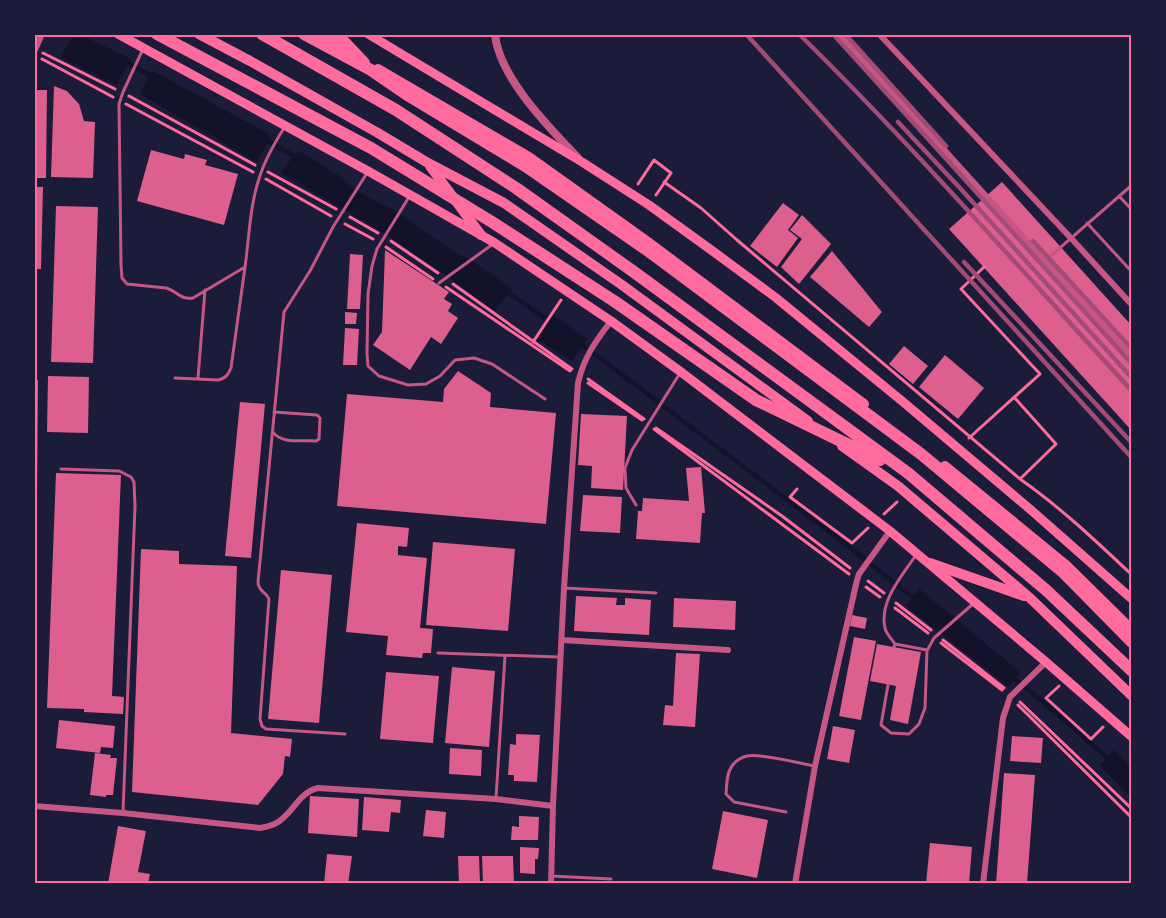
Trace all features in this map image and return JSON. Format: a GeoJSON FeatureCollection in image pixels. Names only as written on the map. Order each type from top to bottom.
{"type":"FeatureCollection","features":[{"type":"Feature","properties":{"kind":"highway"},"geometry":{"type":"LineString","coordinates":[[157,34],[371,148],[492,222],[614,301],[756,400],[908,473]]}},
{"type":"Feature","properties":{"kind":"highway"},"geometry":{"type":"LineString","coordinates":[[199,34],[428,163],[504,203],[631,292],[898,486],[1030,598],[1131,696]]}},
{"type":"Feature","properties":{"kind":"highway"},"geometry":{"type":"LineString","coordinates":[[262,34],[396,110],[516,188],[634,272],[908,473],[1046,590],[1131,671]]}},
{"type":"Feature","properties":{"kind":"highway"},"geometry":{"type":"LineString","coordinates":[[304,34],[370,70],[527,167],[646,250],[921,454],[1064,573],[1131,642]]}},
{"type":"Feature","properties":{"kind":"highway"},"geometry":{"type":"LineString","coordinates":[[322,34],[529,157],[648,242],[922,448],[1066,565],[1131,630]]}},
{"type":"Feature","properties":{"kind":"highway"},"geometry":{"type":"LineString","coordinates":[[335,34],[370,70]]}},
{"type":"Feature","properties":{"kind":"highway"},"geometry":{"type":"LineString","coordinates":[[428,163],[481,236]]}},
{"type":"Feature","properties":{"kind":"highway"},"geometry":{"type":"LineString","coordinates":[[930,563],[1030,598]]}},
{"type":"Feature","properties":{"kind":"main road"},"geometry":{"type":"LineString","coordinates":[[118,34],[495,243],[611,321],[890,531],[1131,737]]}},
{"type":"Feature","properties":{"kind":"main road"},"geometry":{"type":"LineString","coordinates":[[368,34],[582,162],[649,205],[766,291],[1015,495],[1131,599]]}},
{"type":"Feature","properties":{"kind":"street"},"geometry":{"type":"LineString","coordinates":[[36,52],[42,34]]}},
{"type":"Feature","properties":{"kind":"street"},"geometry":{"type":"LineString","coordinates":[[495,34],[496,46],[511,77],[537,114],[582,162]]}},
{"type":"Feature","properties":{"kind":"street"},"geometry":{"type":"LineString","coordinates":[[838,34],[1131,359]]}},
{"type":"Feature","properties":{"kind":"street"},"geometry":{"type":"LineString","coordinates":[[879,34],[1131,305]]}},
{"type":"Feature","properties":{"kind":"street"},"geometry":{"type":"LineString","coordinates":[[551,880],[564,588],[579,376],[592,346],[611,321]]}},
{"type":"Feature","properties":{"kind":"street"},"geometry":{"type":"LineString","coordinates":[[795,884],[815,766],[859,575],[890,531]]}},
{"type":"Feature","properties":{"kind":"street"},"geometry":{"type":"LineString","coordinates":[[562,640],[728,650]]}},
{"type":"Feature","properties":{"kind":"street"},"geometry":{"type":"LineString","coordinates":[[984,884],[1003,718],[1011,695],[1046,662]]}},
{"type":"Feature","properties":{"kind":"street"},"geometry":{"type":"LineString","coordinates":[[34,806],[260,828],[280,821],[310,790],[318,788],[554,806]]}},
{"type":"Feature","properties":{"kind":"lane"},"geometry":{"type":"LineString","coordinates":[[144,48],[134,65],[120,101],[124,282],[131,286],[170,289],[187,299],[193,298],[245,267]]}},
{"type":"Feature","properties":{"kind":"lane"},"geometry":{"type":"LineString","coordinates":[[174,378],[218,380],[225,379],[229,375],[255,194],[262,169],[285,126]]}},
{"type":"Feature","properties":{"kind":"lane"},"geometry":{"type":"LineString","coordinates":[[345,734],[266,729],[261,724],[269,599],[259,588],[258,582],[284,312],[368,171]]}},
{"type":"Feature","properties":{"kind":"lane"},"geometry":{"type":"LineString","coordinates":[[1044,261],[1131,185]]}},
{"type":"Feature","properties":{"kind":"lane"},"geometry":{"type":"LineString","coordinates":[[410,195],[381,244],[372,266],[368,294],[368,366],[378,376],[408,385],[426,384],[440,376],[455,360],[474,358],[492,364],[545,399]]}},
{"type":"Feature","properties":{"kind":"lane"},"geometry":{"type":"LineString","coordinates":[[1119,196],[1131,210]]}},
{"type":"Feature","properties":{"kind":"lane"},"geometry":{"type":"LineString","coordinates":[[1087,223],[1131,272]]}},
{"type":"Feature","properties":{"kind":"lane"},"geometry":{"type":"LineString","coordinates":[[439,283],[495,243]]}},
{"type":"Feature","properties":{"kind":"lane"},"geometry":{"type":"LineString","coordinates":[[198,379],[205,290]]}},
{"type":"Feature","properties":{"kind":"lane"},"geometry":{"type":"LineString","coordinates":[[636,505],[626,488],[625,468],[632,450],[681,372]]}},
{"type":"Feature","properties":{"kind":"lane"},"geometry":{"type":"LineString","coordinates":[[272,431],[280,440],[316,441],[319,439],[320,419],[318,416],[274,412]]}},
{"type":"Feature","properties":{"kind":"lane"},"geometry":{"type":"LineString","coordinates":[[61,469],[119,471],[131,477],[134,482],[123,813]]}},
{"type":"Feature","properties":{"kind":"lane"},"geometry":{"type":"LineString","coordinates":[[917,553],[892,592],[884,611],[885,630],[895,646],[927,650]]}},
{"type":"Feature","properties":{"kind":"lane"},"geometry":{"type":"LineString","coordinates":[[564,588],[656,593]]}},
{"type":"Feature","properties":{"kind":"lane"},"geometry":{"type":"LineString","coordinates":[[888,685],[881,725],[891,733],[909,734],[919,724],[925,708],[927,650],[937,635],[975,602]]}},
{"type":"Feature","properties":{"kind":"lane"},"geometry":{"type":"LineString","coordinates":[[438,653],[561,657]]}},
{"type":"Feature","properties":{"kind":"lane"},"geometry":{"type":"LineString","coordinates":[[496,800],[505,656]]}},
{"type":"Feature","properties":{"kind":"lane"},"geometry":{"type":"LineString","coordinates":[[786,812],[734,802],[726,794],[727,778],[731,767],[746,756],[756,755],[815,766]]}},
{"type":"Feature","properties":{"kind":"lane"},"geometry":{"type":"LineString","coordinates":[[551,880],[611,879]]}},
{"type":"Feature","properties":{"kind":"path"},"geometry":{"type":"LineString","coordinates":[[36,52],[123,92],[386,235],[579,376]]}},
{"type":"Feature","properties":{"kind":"path"},"geometry":{"type":"LineString","coordinates":[[36,52],[120,101],[260,175],[381,244],[579,376],[782,516],[859,575],[888,603],[937,635]]}},
{"type":"Feature","properties":{"kind":"path"},"geometry":{"type":"LineString","coordinates":[[649,205],[671,173],[654,160]]}},
{"type":"Feature","properties":{"kind":"path"},"geometry":{"type":"LineString","coordinates":[[664,182],[702,208],[746,248],[1020,479],[1045,496],[1131,575]]}},
{"type":"Feature","properties":{"kind":"path"},"geometry":{"type":"LineString","coordinates":[[963,444],[1040,374],[961,289],[984,267]]}},
{"type":"Feature","properties":{"kind":"path"},"geometry":{"type":"LineString","coordinates":[[520,337],[538,348],[539,346],[533,342]]}},
{"type":"Feature","properties":{"kind":"path"},"geometry":{"type":"LineString","coordinates":[[1014,397],[1056,444],[1020,479]]}},
{"type":"Feature","properties":{"kind":"path"},"geometry":{"type":"LineString","coordinates":[[649,424],[859,575],[937,635],[1011,695],[1131,809]]}},
{"type":"Feature","properties":{"kind":"path"},"geometry":{"type":"LineString","coordinates":[[797,489],[790,496],[852,543],[869,528]]}},
{"type":"Feature","properties":{"kind":"path"},"geometry":{"type":"LineString","coordinates":[[877,520],[903,497]]}},
{"type":"Feature","properties":{"kind":"path"},"geometry":{"type":"LineString","coordinates":[[1011,695],[1131,818]]}},
{"type":"Feature","properties":{"kind":"path"},"geometry":{"type":"LineString","coordinates":[[1046,697],[1092,739]]}},
{"type":"Feature","properties":{"kind":"shaded area"},"geometry":{"type":"Polygon","coordinates":[[[74,35],[81,35],[129,58],[116,85],[60,57],[74,35]]]}},
{"type":"Feature","properties":{"kind":"shaded area"},"geometry":{"type":"Polygon","coordinates":[[[153,71],[269,134],[268,141],[257,162],[140,94],[153,71]]]}},
{"type":"Feature","properties":{"kind":"shaded area"},"geometry":{"type":"Polygon","coordinates":[[[299,151],[341,177],[356,191],[399,213],[512,289],[494,311],[386,234],[281,173],[299,151]]]}},
{"type":"Feature","properties":{"kind":"shaded area"},"geometry":{"type":"Polygon","coordinates":[[[551,314],[588,339],[572,361],[535,338],[551,314]]]}},
{"type":"Feature","properties":{"kind":"shaded area"},"geometry":{"type":"Polygon","coordinates":[[[919,589],[1020,672],[1009,687],[906,606],[919,589]]]}},
{"type":"Feature","properties":{"kind":"shaded area"},"geometry":{"type":"Polygon","coordinates":[[[1114,750],[1131,767],[1131,798],[1100,765],[1114,750]]]}},
{"type":"Feature","properties":{"kind":"building"},"geometry":{"type":"Polygon","coordinates":[[[54,86],[67,91],[79,104],[84,121],[95,122],[93,178],[51,177],[54,86]]]}},
{"type":"Feature","properties":{"kind":"building"},"geometry":{"type":"Polygon","coordinates":[[[34,90],[47,90],[46,178],[34,178],[34,90]]]}},
{"type":"Feature","properties":{"kind":"building"},"geometry":{"type":"Polygon","coordinates":[[[151,150],[184,159],[185,154],[207,160],[205,165],[238,174],[224,225],[137,201],[151,150]]]}},
{"type":"Feature","properties":{"kind":"building"},"geometry":{"type":"Polygon","coordinates":[[[1002,182],[1132,326],[1132,431],[949,229],[1002,182]]]}},
{"type":"Feature","properties":{"kind":"building"},"geometry":{"type":"Polygon","coordinates":[[[34,187],[43,187],[41,269],[34,269],[34,187]]]}},
{"type":"Feature","properties":{"kind":"building"},"geometry":{"type":"Polygon","coordinates":[[[783,203],[799,215],[788,230],[798,238],[777,267],[750,246],[783,203]]]}},
{"type":"Feature","properties":{"kind":"building"},"geometry":{"type":"Polygon","coordinates":[[[56,206],[98,207],[93,363],[51,362],[56,206]]]}},
{"type":"Feature","properties":{"kind":"building"},"geometry":{"type":"Polygon","coordinates":[[[802,215],[831,244],[799,284],[781,267],[802,239],[790,230],[802,215]]]}},
{"type":"Feature","properties":{"kind":"building"},"geometry":{"type":"Polygon","coordinates":[[[385,250],[449,292],[444,299],[452,304],[448,311],[458,318],[441,344],[431,337],[410,370],[373,345],[382,332],[385,250]]]}},
{"type":"Feature","properties":{"kind":"building"},"geometry":{"type":"Polygon","coordinates":[[[832,251],[882,312],[869,327],[810,277],[832,251]]]}},
{"type":"Feature","properties":{"kind":"building"},"geometry":{"type":"Polygon","coordinates":[[[350,254],[363,255],[360,309],[347,309],[350,254]]]}},
{"type":"Feature","properties":{"kind":"building"},"geometry":{"type":"Polygon","coordinates":[[[345,312],[357,313],[356,324],[345,324],[345,312]]]}},
{"type":"Feature","properties":{"kind":"building"},"geometry":{"type":"Polygon","coordinates":[[[345,328],[359,329],[357,365],[343,365],[345,328]]]}},
{"type":"Feature","properties":{"kind":"building"},"geometry":{"type":"Polygon","coordinates":[[[904,346],[928,366],[913,384],[889,364],[904,346]]]}},
{"type":"Feature","properties":{"kind":"building"},"geometry":{"type":"Polygon","coordinates":[[[945,355],[984,388],[958,419],[919,387],[945,355]]]}},
{"type":"Feature","properties":{"kind":"building"},"geometry":{"type":"Polygon","coordinates":[[[458,371],[491,393],[490,407],[556,413],[546,524],[337,506],[347,394],[443,402],[444,389],[458,371]]]}},
{"type":"Feature","properties":{"kind":"building"},"geometry":{"type":"Polygon","coordinates":[[[48,376],[89,377],[88,433],[47,432],[48,376]]]}},
{"type":"Feature","properties":{"kind":"building"},"geometry":{"type":"Polygon","coordinates":[[[34,380],[38,380],[37,497],[34,497],[34,380]]]}},
{"type":"Feature","properties":{"kind":"building"},"geometry":{"type":"Polygon","coordinates":[[[240,402],[265,404],[251,558],[225,556],[240,402]]]}},
{"type":"Feature","properties":{"kind":"building"},"geometry":{"type":"Polygon","coordinates":[[[581,414],[627,416],[623,490],[591,488],[592,466],[578,465],[581,414]]]}},
{"type":"Feature","properties":{"kind":"building"},"geometry":{"type":"Polygon","coordinates":[[[701,467],[705,513],[702,513],[700,543],[636,539],[638,511],[642,511],[643,498],[689,501],[686,468],[701,467]]]}},
{"type":"Feature","properties":{"kind":"building"},"geometry":{"type":"Polygon","coordinates":[[[56,473],[121,475],[112,696],[124,697],[123,714],[84,712],[84,709],[47,708],[56,473]]]}},
{"type":"Feature","properties":{"kind":"building"},"geometry":{"type":"Polygon","coordinates":[[[583,495],[622,497],[620,533],[580,531],[583,495]]]}},
{"type":"Feature","properties":{"kind":"building"},"geometry":{"type":"Polygon","coordinates":[[[357,523],[409,528],[407,547],[398,546],[398,555],[427,558],[420,628],[433,629],[431,653],[423,653],[422,658],[386,655],[388,636],[346,632],[357,523]]]}},
{"type":"Feature","properties":{"kind":"building"},"geometry":{"type":"Polygon","coordinates":[[[433,542],[515,549],[508,631],[426,625],[433,542]]]}},
{"type":"Feature","properties":{"kind":"building"},"geometry":{"type":"Polygon","coordinates":[[[141,549],[179,551],[179,564],[237,566],[231,733],[292,739],[290,757],[285,756],[283,774],[258,805],[132,792],[141,549]]]}},
{"type":"Feature","properties":{"kind":"building"},"geometry":{"type":"Polygon","coordinates":[[[281,570],[332,575],[319,723],[268,719],[281,570]]]}},
{"type":"Feature","properties":{"kind":"building"},"geometry":{"type":"Polygon","coordinates":[[[576,596],[617,598],[616,605],[625,605],[625,598],[651,600],[649,635],[574,631],[576,596]]]}},
{"type":"Feature","properties":{"kind":"building"},"geometry":{"type":"Polygon","coordinates":[[[674,598],[736,601],[735,630],[673,627],[674,598]]]}},
{"type":"Feature","properties":{"kind":"building"},"geometry":{"type":"Polygon","coordinates":[[[852,615],[867,618],[865,629],[850,626],[852,615]]]}},
{"type":"Feature","properties":{"kind":"building"},"geometry":{"type":"Polygon","coordinates":[[[854,637],[876,641],[861,720],[839,716],[854,637]]]}},
{"type":"Feature","properties":{"kind":"building"},"geometry":{"type":"Polygon","coordinates":[[[877,644],[921,652],[908,724],[890,720],[896,686],[870,681],[877,644]]]}},
{"type":"Feature","properties":{"kind":"building"},"geometry":{"type":"Polygon","coordinates":[[[676,653],[700,654],[695,727],[663,725],[665,705],[673,706],[676,653]]]}},
{"type":"Feature","properties":{"kind":"building"},"geometry":{"type":"Polygon","coordinates":[[[452,667],[495,671],[489,747],[445,743],[452,667]]]}},
{"type":"Feature","properties":{"kind":"building"},"geometry":{"type":"Polygon","coordinates":[[[386,672],[439,676],[433,743],[380,739],[386,672]]]}},
{"type":"Feature","properties":{"kind":"building"},"geometry":{"type":"Polygon","coordinates":[[[59,720],[115,726],[113,748],[101,747],[100,753],[56,748],[59,720]]]}},
{"type":"Feature","properties":{"kind":"building"},"geometry":{"type":"Polygon","coordinates":[[[833,726],[855,730],[849,763],[827,759],[833,726]]]}},
{"type":"Feature","properties":{"kind":"building"},"geometry":{"type":"Polygon","coordinates":[[[516,734],[540,735],[537,782],[514,781],[514,775],[508,775],[510,744],[516,745],[516,734]]]}},
{"type":"Feature","properties":{"kind":"building"},"geometry":{"type":"Polygon","coordinates":[[[1012,736],[1043,738],[1041,763],[1010,761],[1012,736]]]}},
{"type":"Feature","properties":{"kind":"building"},"geometry":{"type":"Polygon","coordinates":[[[450,748],[482,750],[481,776],[449,774],[450,748]]]}},
{"type":"Feature","properties":{"kind":"building"},"geometry":{"type":"Polygon","coordinates":[[[95,753],[117,758],[113,795],[106,795],[106,797],[90,795],[95,753]]]}},
{"type":"Feature","properties":{"kind":"building"},"geometry":{"type":"Polygon","coordinates":[[[1004,773],[1035,775],[1027,884],[996,884],[1004,773]]]}},
{"type":"Feature","properties":{"kind":"building"},"geometry":{"type":"Polygon","coordinates":[[[310,796],[359,799],[357,837],[308,833],[310,796]]]}},
{"type":"Feature","properties":{"kind":"building"},"geometry":{"type":"Polygon","coordinates":[[[364,797],[401,800],[400,813],[391,812],[389,832],[362,830],[364,797]]]}},
{"type":"Feature","properties":{"kind":"building"},"geometry":{"type":"Polygon","coordinates":[[[426,810],[446,812],[444,838],[423,836],[426,810]]]}},
{"type":"Feature","properties":{"kind":"building"},"geometry":{"type":"Polygon","coordinates":[[[723,811],[768,820],[757,878],[712,869],[723,811]]]}},
{"type":"Feature","properties":{"kind":"building"},"geometry":{"type":"Polygon","coordinates":[[[519,816],[539,817],[538,840],[511,840],[512,826],[519,827],[519,816]]]}},
{"type":"Feature","properties":{"kind":"building"},"geometry":{"type":"Polygon","coordinates":[[[118,826],[146,831],[138,872],[150,874],[148,884],[108,884],[118,826]]]}},
{"type":"Feature","properties":{"kind":"building"},"geometry":{"type":"Polygon","coordinates":[[[930,843],[972,847],[969,884],[926,884],[930,843]]]}},
{"type":"Feature","properties":{"kind":"building"},"geometry":{"type":"Polygon","coordinates":[[[520,847],[539,848],[538,859],[535,859],[535,874],[520,873],[520,847]]]}},
{"type":"Feature","properties":{"kind":"building"},"geometry":{"type":"Polygon","coordinates":[[[327,854],[352,856],[348,884],[324,884],[327,854]]]}},
{"type":"Feature","properties":{"kind":"building"},"geometry":{"type":"Polygon","coordinates":[[[458,856],[479,856],[480,884],[459,884],[458,856]]]}},
{"type":"Feature","properties":{"kind":"building"},"geometry":{"type":"Polygon","coordinates":[[[482,856],[513,856],[514,884],[483,884],[482,856]]]}},
{"type":"Feature","properties":{"kind":"waterway"},"geometry":{"type":"LineString","coordinates":[[124,61],[153,77]]}},
{"type":"Feature","properties":{"kind":"waterway"},"geometry":{"type":"LineString","coordinates":[[263,138],[297,158]]}},
{"type":"Feature","properties":{"kind":"waterway"},"geometry":{"type":"LineString","coordinates":[[504,290],[552,323]]}},
{"type":"Feature","properties":{"kind":"waterway"},"geometry":{"type":"LineString","coordinates":[[580,343],[847,545],[917,601]]}},
{"type":"Feature","properties":{"kind":"waterway"},"geometry":{"type":"LineString","coordinates":[[1012,677],[1111,761]]}},
{"type":"Feature","properties":{"kind":"railway"},"geometry":{"type":"LineString","coordinates":[[746,34],[1132,458]]}},
{"type":"Feature","properties":{"kind":"railway"},"geometry":{"type":"LineString","coordinates":[[799,34],[926,165],[1132,391]]}},
{"type":"Feature","properties":{"kind":"railway"},"geometry":{"type":"LineString","coordinates":[[833,34],[1132,364]]}},
{"type":"Feature","properties":{"kind":"railway"},"geometry":{"type":"LineString","coordinates":[[845,34],[946,146]]}},
{"type":"Feature","properties":{"kind":"railway"},"geometry":{"type":"LineString","coordinates":[[898,122],[1132,378]]}},
{"type":"Feature","properties":{"kind":"railway"},"geometry":{"type":"LineString","coordinates":[[1033,241],[1132,349]]}},
{"type":"Feature","properties":{"kind":"railway"},"geometry":{"type":"LineString","coordinates":[[964,262],[1132,443]]}}]}
